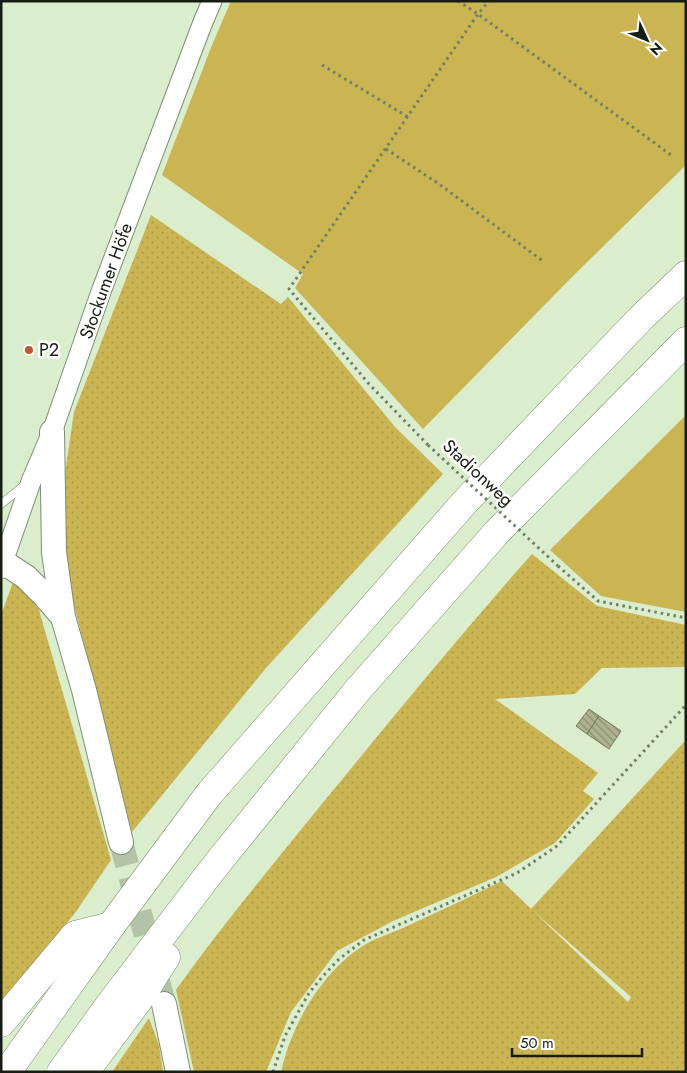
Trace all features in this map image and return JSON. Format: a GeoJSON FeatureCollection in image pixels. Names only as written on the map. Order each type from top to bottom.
{"type":"FeatureCollection","features":[{"type":"Feature","properties":{"kind":"highway"},"geometry":{"type":"LineString","coordinates":[[6,1072],[209,794],[464,503],[642,318],[686,275]]}},
{"type":"Feature","properties":{"kind":"highway"},"geometry":{"type":"LineString","coordinates":[[61,1072],[212,870],[356,692],[498,531],[686,341]]}},
{"type":"Feature","properties":{"kind":"highway"},"geometry":{"type":"LineString","coordinates":[[85,1072],[140,998],[182,932],[212,870]]}},
{"type":"Feature","properties":{"kind":"highway"},"geometry":{"type":"LineString","coordinates":[[1,1023],[76,935],[111,926]]}},
{"type":"Feature","properties":{"kind":"main road"},"geometry":{"type":"LineString","coordinates":[[52,432],[54,552],[63,617],[84,690],[121,842]]}},
{"type":"Feature","properties":{"kind":"main road"},"geometry":{"type":"LineString","coordinates":[[2,563],[26,577],[44,594],[63,617]]}},
{"type":"Feature","properties":{"kind":"main road"},"geometry":{"type":"LineString","coordinates":[[164,1004],[178,1072]]}},
{"type":"Feature","properties":{"kind":"street","name":"Stockumer Höfe"},"geometry":{"type":"LineString","coordinates":[[2,563],[32,479],[52,432],[119,244],[212,1]]}},
{"type":"Feature","properties":{"kind":"lane"},"geometry":{"type":"LineString","coordinates":[[1,504],[32,479]]}},
{"type":"Feature","properties":{"kind":"path"},"geometry":{"type":"LineString","coordinates":[[458,1],[671,155]]}},
{"type":"Feature","properties":{"kind":"path"},"geometry":{"type":"LineString","coordinates":[[489,1],[478,14],[386,149],[439,184],[544,262]]}},
{"type":"Feature","properties":{"kind":"path"},"geometry":{"type":"LineString","coordinates":[[322,65],[408,117]]}},
{"type":"Feature","properties":{"kind":"path","name":"Stadionweg"},"geometry":{"type":"LineString","coordinates":[[386,149],[289,289],[370,384],[428,445],[598,601],[686,618]]}},
{"type":"Feature","properties":{"kind":"path"},"geometry":{"type":"LineString","coordinates":[[273,1072],[285,1036],[309,993],[339,959],[364,940],[517,873],[557,846],[686,705]]}},
{"type":"Feature","properties":{"kind":"shaded area"},"geometry":{"type":"Polygon","coordinates":[[[231,1],[686,1],[686,165],[572,277],[423,429],[295,288],[303,274],[162,175],[231,1]]]}},
{"type":"Feature","properties":{"kind":"shaded area"},"geometry":{"type":"Polygon","coordinates":[[[151,215],[281,304],[288,297],[395,427],[443,474],[266,668],[132,832],[61,554],[61,500],[74,412],[151,215]]]}},
{"type":"Feature","properties":{"kind":"shaded area"},"geometry":{"type":"Polygon","coordinates":[[[686,415],[686,612],[601,596],[550,550],[686,415]]]}},
{"type":"Feature","properties":{"kind":"shaded area"},"geometry":{"type":"Polygon","coordinates":[[[532,554],[597,606],[686,625],[686,667],[602,668],[575,694],[495,699],[598,773],[583,791],[594,799],[555,843],[496,877],[393,921],[337,951],[291,1012],[266,1072],[194,1072],[176,990],[231,917],[326,799],[402,706],[532,554]]]}},
{"type":"Feature","properties":{"kind":"shaded area"},"geometry":{"type":"Polygon","coordinates":[[[13,582],[26,592],[39,610],[111,860],[75,913],[1,1004],[1,615],[13,582]]]}},
{"type":"Feature","properties":{"kind":"shaded area"},"geometry":{"type":"Polygon","coordinates":[[[684,742],[686,743],[686,1072],[281,1072],[293,1035],[311,999],[336,968],[366,944],[502,881],[531,909],[684,742]],[[533,911],[628,1002],[631,997],[533,911]]]}},
{"type":"Feature","properties":{"kind":"shaded area"},"geometry":{"type":"Polygon","coordinates":[[[149,1018],[159,1045],[163,1072],[112,1072],[149,1018]]]}},
{"type":"Feature","properties":{"kind":"building"},"geometry":{"type":"Polygon","coordinates":[[[589,709],[599,716],[587,734],[576,726],[589,709]]]}},
{"type":"Feature","properties":{"kind":"building"},"geometry":{"type":"Polygon","coordinates":[[[599,716],[621,731],[609,749],[587,734],[599,716]]]}},
{"type":"Feature","properties":{"kind":"tunnel"},"geometry":{"type":"LineString","coordinates":[[121,842],[164,1004]]}},
{"type":"Feature","properties":{"kind":"place","name":"P2"},"geometry":{"type":"Point","coordinates":[29,350]}}]}
